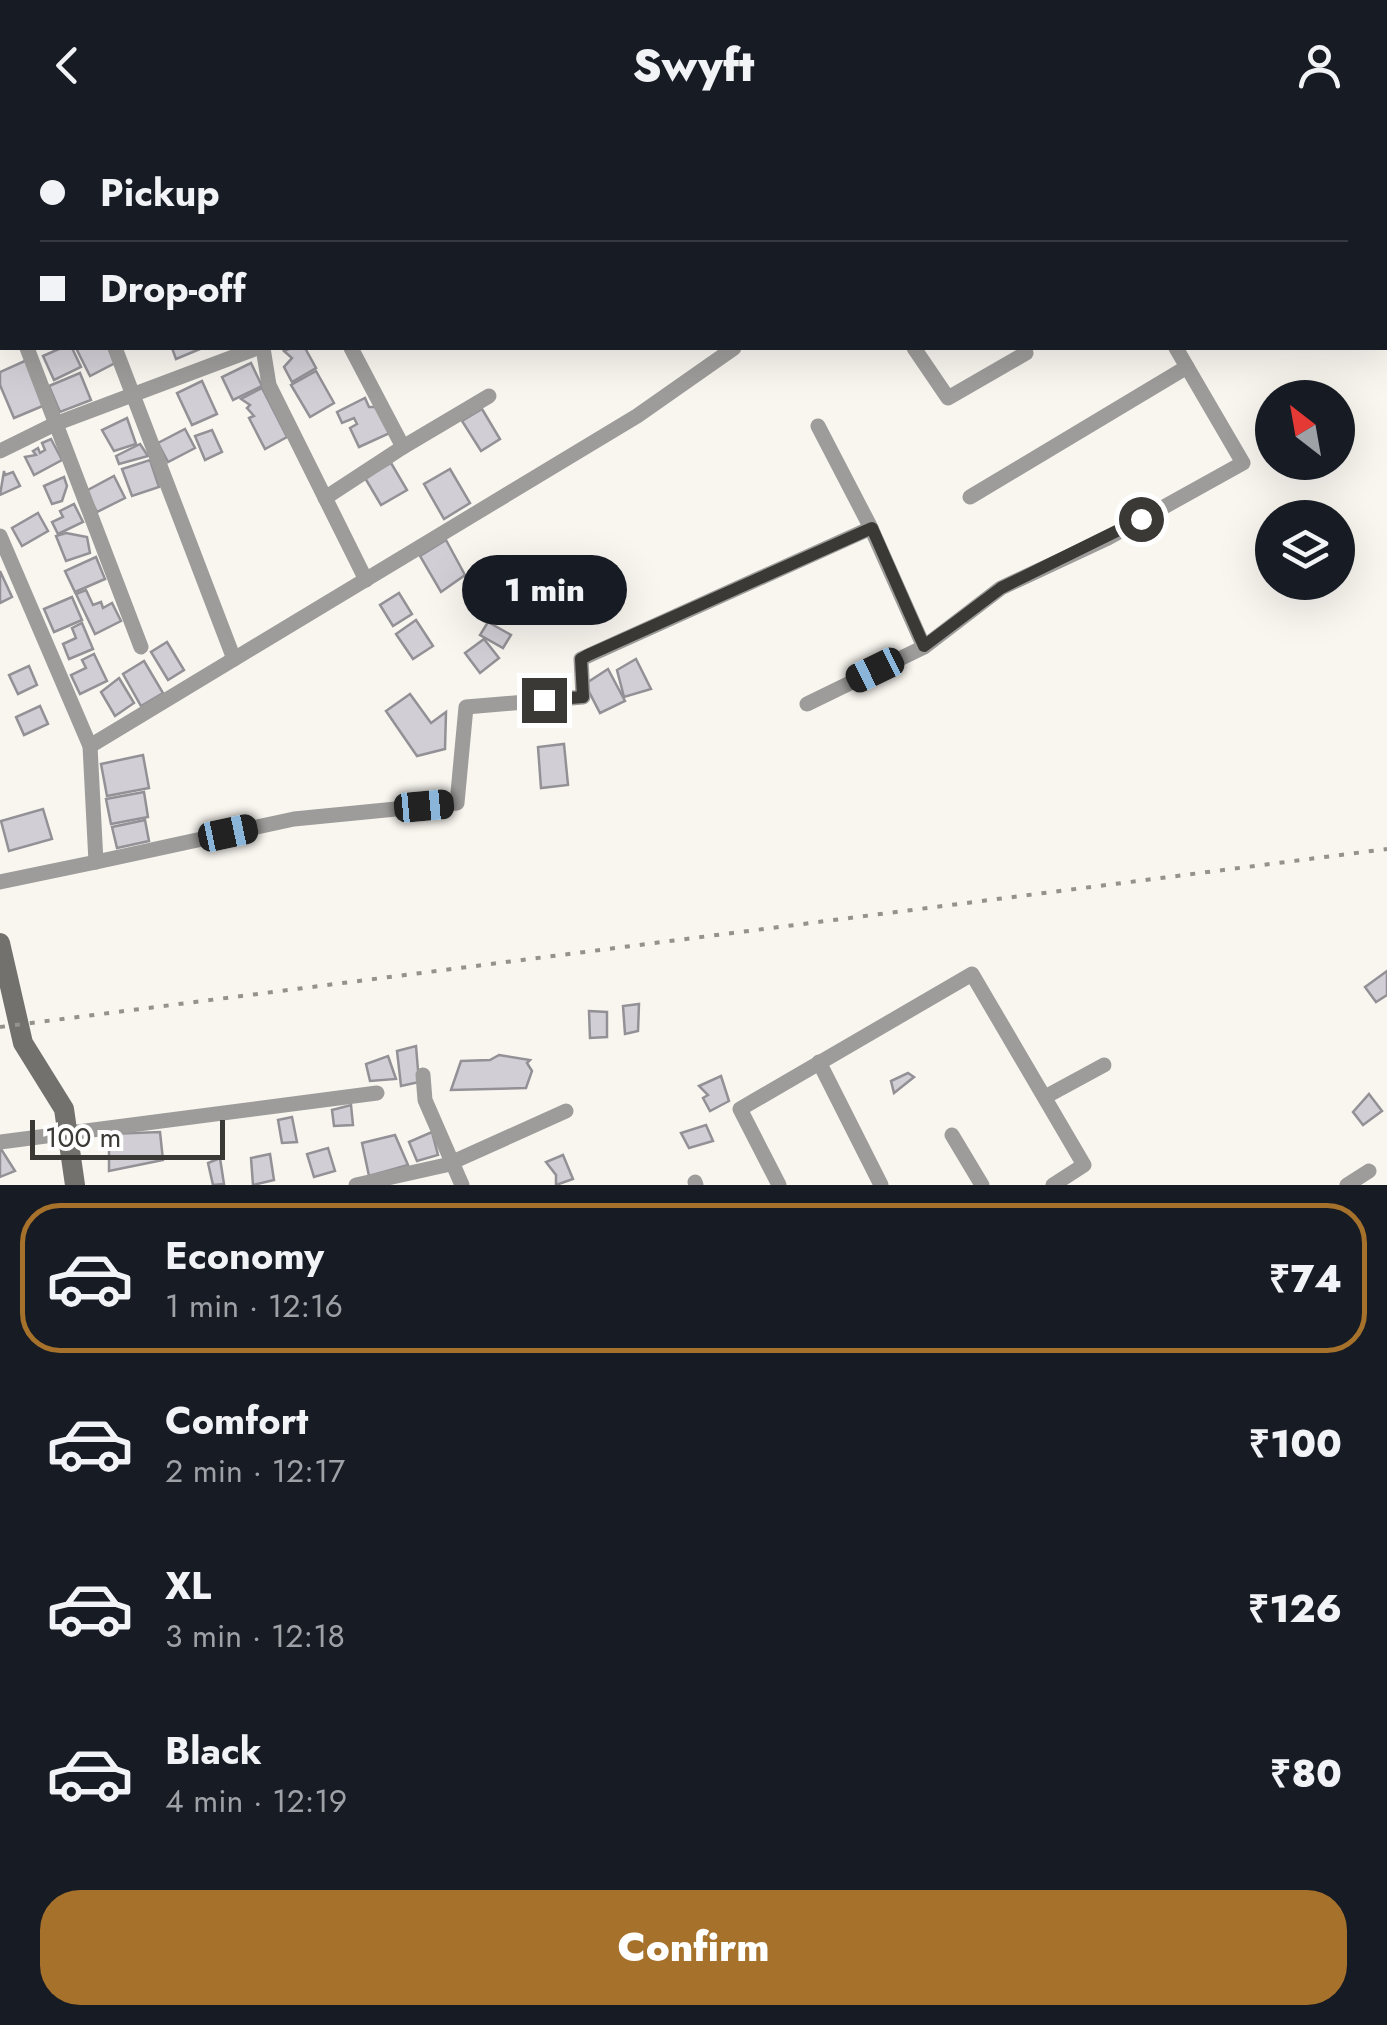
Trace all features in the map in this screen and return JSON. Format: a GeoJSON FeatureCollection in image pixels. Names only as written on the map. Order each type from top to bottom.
{"type":"FeatureCollection","features":[{"type":"Feature","properties":{"kind":"street"},"geometry":{"type":"LineString","coordinates":[[28,350],[141,648]]}},
{"type":"Feature","properties":{"kind":"street"},"geometry":{"type":"LineString","coordinates":[[116,350],[234,660]]}},
{"type":"Feature","properties":{"kind":"street"},"geometry":{"type":"LineString","coordinates":[[0,451],[56,424],[255,350]]}},
{"type":"Feature","properties":{"kind":"street"},"geometry":{"type":"LineString","coordinates":[[260,350],[269,385],[366,580]]}},
{"type":"Feature","properties":{"kind":"street"},"geometry":{"type":"LineString","coordinates":[[351,350],[403,447]]}},
{"type":"Feature","properties":{"kind":"street"},"geometry":{"type":"LineString","coordinates":[[90,746],[637,416],[731,350]]}},
{"type":"Feature","properties":{"kind":"street"},"geometry":{"type":"LineString","coordinates":[[915,350],[948,398],[1025,350]]}},
{"type":"Feature","properties":{"kind":"street"},"geometry":{"type":"LineString","coordinates":[[807,704],[924,646],[1001,588],[1108,538],[1244,463],[1177,350]]}},
{"type":"Feature","properties":{"kind":"street"},"geometry":{"type":"LineString","coordinates":[[970,497],[1186,367]]}},
{"type":"Feature","properties":{"kind":"street"},"geometry":{"type":"LineString","coordinates":[[325,498],[488,396]]}},
{"type":"Feature","properties":{"kind":"street"},"geometry":{"type":"LineString","coordinates":[[818,426],[872,528],[924,646]]}},
{"type":"Feature","properties":{"kind":"street"},"geometry":{"type":"LineString","coordinates":[[0,882],[294,818],[457,803],[466,707],[583,697],[581,659],[872,528]]}},
{"type":"Feature","properties":{"kind":"street"},"geometry":{"type":"LineString","coordinates":[[0,536],[90,746],[96,862]]}},
{"type":"Feature","properties":{"kind":"street"},"geometry":{"type":"LineString","coordinates":[[1,949],[23,1043],[64,1109],[75,1185]]}},
{"type":"Feature","properties":{"kind":"street"},"geometry":{"type":"LineString","coordinates":[[779,1185],[740,1109],[972,974],[1084,1164],[1052,1185]]}},
{"type":"Feature","properties":{"kind":"street"},"geometry":{"type":"LineString","coordinates":[[819,1062],[880,1185]]}},
{"type":"Feature","properties":{"kind":"street"},"geometry":{"type":"LineString","coordinates":[[1045,1097],[1104,1065]]}},
{"type":"Feature","properties":{"kind":"street"},"geometry":{"type":"LineString","coordinates":[[424,1075],[425,1100],[462,1185]]}},
{"type":"Feature","properties":{"kind":"street"},"geometry":{"type":"LineString","coordinates":[[0,1142],[378,1092]]}},
{"type":"Feature","properties":{"kind":"street"},"geometry":{"type":"LineString","coordinates":[[361,1184],[452,1162],[566,1111]]}},
{"type":"Feature","properties":{"kind":"street"},"geometry":{"type":"LineString","coordinates":[[952,1135],[982,1185]]}},
{"type":"Feature","properties":{"kind":"street"},"geometry":{"type":"LineString","coordinates":[[1347,1185],[1370,1171]]}},
{"type":"Feature","properties":{"kind":"building"},"geometry":{"type":"Polygon","coordinates":[[[56,350],[73,350],[81,367],[54,380],[43,356],[56,350]]]}},
{"type":"Feature","properties":{"kind":"building"},"geometry":{"type":"Polygon","coordinates":[[[77,350],[110,350],[117,362],[90,376],[77,350]]]}},
{"type":"Feature","properties":{"kind":"building"},"geometry":{"type":"Polygon","coordinates":[[[173,350],[198,350],[176,359],[173,350]]]}},
{"type":"Feature","properties":{"kind":"building"},"geometry":{"type":"Polygon","coordinates":[[[306,350],[316,368],[292,382],[284,367],[292,358],[284,351],[306,350]]]}},
{"type":"Feature","properties":{"kind":"building"},"geometry":{"type":"Polygon","coordinates":[[[27,360],[45,405],[14,418],[0,385],[0,372],[27,360]]]}},
{"type":"Feature","properties":{"kind":"building"},"geometry":{"type":"Polygon","coordinates":[[[251,363],[262,386],[233,400],[222,377],[251,363]]]}},
{"type":"Feature","properties":{"kind":"building"},"geometry":{"type":"Polygon","coordinates":[[[316,371],[334,403],[310,417],[291,385],[316,371]]]}},
{"type":"Feature","properties":{"kind":"building"},"geometry":{"type":"Polygon","coordinates":[[[80,373],[91,400],[60,412],[49,386],[80,373]]]}},
{"type":"Feature","properties":{"kind":"building"},"geometry":{"type":"Polygon","coordinates":[[[202,381],[217,414],[192,425],[177,393],[202,381]]]}},
{"type":"Feature","properties":{"kind":"building"},"geometry":{"type":"Polygon","coordinates":[[[262,388],[287,437],[265,449],[249,418],[254,416],[247,408],[250,405],[241,399],[262,388]]]}},
{"type":"Feature","properties":{"kind":"building"},"geometry":{"type":"Polygon","coordinates":[[[365,398],[369,407],[378,407],[390,433],[359,447],[350,428],[357,424],[354,418],[342,423],[337,412],[365,398]]]}},
{"type":"Feature","properties":{"kind":"building"},"geometry":{"type":"Polygon","coordinates":[[[482,409],[500,439],[481,451],[462,421],[482,409]]]}},
{"type":"Feature","properties":{"kind":"building"},"geometry":{"type":"Polygon","coordinates":[[[127,418],[136,444],[114,451],[102,430],[127,418]]]}},
{"type":"Feature","properties":{"kind":"building"},"geometry":{"type":"Polygon","coordinates":[[[185,429],[195,448],[168,462],[158,443],[185,429]]]}},
{"type":"Feature","properties":{"kind":"building"},"geometry":{"type":"Polygon","coordinates":[[[212,430],[222,452],[205,460],[195,436],[212,430]]]}},
{"type":"Feature","properties":{"kind":"building"},"geometry":{"type":"Polygon","coordinates":[[[51,439],[62,460],[34,475],[25,457],[36,455],[33,451],[38,448],[40,453],[45,450],[42,443],[51,439]]]}},
{"type":"Feature","properties":{"kind":"building"},"geometry":{"type":"Polygon","coordinates":[[[140,444],[148,456],[119,464],[116,456],[140,444]]]}},
{"type":"Feature","properties":{"kind":"building"},"geometry":{"type":"Polygon","coordinates":[[[150,460],[159,487],[132,496],[122,469],[150,460]]]}},
{"type":"Feature","properties":{"kind":"building"},"geometry":{"type":"Polygon","coordinates":[[[391,463],[407,490],[381,505],[365,478],[391,463]]]}},
{"type":"Feature","properties":{"kind":"building"},"geometry":{"type":"Polygon","coordinates":[[[450,469],[470,503],[444,519],[424,484],[450,469]]]}},
{"type":"Feature","properties":{"kind":"building"},"geometry":{"type":"Polygon","coordinates":[[[4,471],[5,475],[13,472],[20,486],[0,495],[4,471]]]}},
{"type":"Feature","properties":{"kind":"building"},"geometry":{"type":"Polygon","coordinates":[[[114,476],[125,498],[97,512],[86,491],[114,476]]]}},
{"type":"Feature","properties":{"kind":"building"},"geometry":{"type":"Polygon","coordinates":[[[64,477],[67,486],[62,501],[52,504],[44,486],[64,477]]]}},
{"type":"Feature","properties":{"kind":"building"},"geometry":{"type":"Polygon","coordinates":[[[74,504],[83,522],[58,534],[52,522],[63,517],[60,511],[74,504]]]}},
{"type":"Feature","properties":{"kind":"building"},"geometry":{"type":"Polygon","coordinates":[[[38,513],[48,531],[22,546],[12,528],[38,513]]]}},
{"type":"Feature","properties":{"kind":"building"},"geometry":{"type":"Polygon","coordinates":[[[66,533],[87,537],[90,553],[66,561],[56,536],[66,533]]]}},
{"type":"Feature","properties":{"kind":"building"},"geometry":{"type":"Polygon","coordinates":[[[446,540],[465,575],[441,592],[420,556],[446,540]]]}},
{"type":"Feature","properties":{"kind":"building"},"geometry":{"type":"Polygon","coordinates":[[[96,557],[105,579],[75,592],[65,571],[96,557]]]}},
{"type":"Feature","properties":{"kind":"building"},"geometry":{"type":"Polygon","coordinates":[[[0,571],[12,597],[0,603],[0,571]]]}},
{"type":"Feature","properties":{"kind":"building"},"geometry":{"type":"Polygon","coordinates":[[[86,590],[93,605],[101,602],[103,608],[112,603],[121,621],[95,634],[76,594],[86,590]]]}},
{"type":"Feature","properties":{"kind":"building"},"geometry":{"type":"Polygon","coordinates":[[[399,593],[412,614],[393,626],[380,605],[399,593]]]}},
{"type":"Feature","properties":{"kind":"building"},"geometry":{"type":"Polygon","coordinates":[[[72,597],[82,620],[54,632],[44,609],[72,597]]]}},
{"type":"Feature","properties":{"kind":"building"},"geometry":{"type":"Polygon","coordinates":[[[416,620],[433,646],[413,659],[396,634],[416,620]]]}},
{"type":"Feature","properties":{"kind":"building"},"geometry":{"type":"Polygon","coordinates":[[[488,622],[511,635],[503,648],[480,635],[488,622]]]}},
{"type":"Feature","properties":{"kind":"building"},"geometry":{"type":"Polygon","coordinates":[[[82,623],[93,649],[69,659],[63,644],[76,638],[72,628],[82,623]]]}},
{"type":"Feature","properties":{"kind":"building"},"geometry":{"type":"Polygon","coordinates":[[[484,639],[499,658],[480,673],[465,653],[484,639]]]}},
{"type":"Feature","properties":{"kind":"building"},"geometry":{"type":"Polygon","coordinates":[[[167,642],[184,670],[168,680],[151,652],[167,642]]]}},
{"type":"Feature","properties":{"kind":"building"},"geometry":{"type":"Polygon","coordinates":[[[94,654],[107,681],[80,694],[71,675],[86,668],[82,660],[94,654]]]}},
{"type":"Feature","properties":{"kind":"building"},"geometry":{"type":"Polygon","coordinates":[[[636,659],[651,689],[624,697],[617,670],[636,659]]]}},
{"type":"Feature","properties":{"kind":"building"},"geometry":{"type":"Polygon","coordinates":[[[144,661],[163,693],[141,706],[123,674],[144,661]]]}},
{"type":"Feature","properties":{"kind":"building"},"geometry":{"type":"Polygon","coordinates":[[[29,666],[37,685],[18,694],[9,675],[29,666]]]}},
{"type":"Feature","properties":{"kind":"building"},"geometry":{"type":"Polygon","coordinates":[[[608,669],[625,701],[600,713],[585,684],[608,669]]]}},
{"type":"Feature","properties":{"kind":"building"},"geometry":{"type":"Polygon","coordinates":[[[119,678],[134,703],[115,716],[101,692],[119,678]]]}},
{"type":"Feature","properties":{"kind":"building"},"geometry":{"type":"Polygon","coordinates":[[[410,694],[431,723],[446,712],[445,749],[417,756],[386,711],[410,694]]]}},
{"type":"Feature","properties":{"kind":"building"},"geometry":{"type":"Polygon","coordinates":[[[40,706],[48,724],[24,735],[16,717],[40,706]]]}},
{"type":"Feature","properties":{"kind":"building"},"geometry":{"type":"Polygon","coordinates":[[[564,744],[568,785],[541,788],[538,747],[564,744]]]}},
{"type":"Feature","properties":{"kind":"building"},"geometry":{"type":"Polygon","coordinates":[[[143,755],[149,788],[107,796],[101,764],[143,755]]]}},
{"type":"Feature","properties":{"kind":"building"},"geometry":{"type":"Polygon","coordinates":[[[144,792],[148,817],[111,824],[106,799],[144,792]]]}},
{"type":"Feature","properties":{"kind":"building"},"geometry":{"type":"Polygon","coordinates":[[[43,809],[52,839],[9,851],[1,821],[43,809]]]}},
{"type":"Feature","properties":{"kind":"building"},"geometry":{"type":"Polygon","coordinates":[[[145,820],[149,841],[117,848],[112,827],[145,820]]]}},
{"type":"Feature","properties":{"kind":"building"},"geometry":{"type":"Polygon","coordinates":[[[1387,971],[1387,995],[1376,1002],[1365,987],[1387,971]]]}},
{"type":"Feature","properties":{"kind":"building"},"geometry":{"type":"Polygon","coordinates":[[[639,1004],[638,1031],[625,1034],[623,1006],[639,1004]]]}},
{"type":"Feature","properties":{"kind":"building"},"geometry":{"type":"Polygon","coordinates":[[[589,1011],[607,1012],[607,1037],[590,1038],[589,1011]]]}},
{"type":"Feature","properties":{"kind":"building"},"geometry":{"type":"Polygon","coordinates":[[[416,1046],[419,1082],[401,1086],[397,1051],[416,1046]]]}},
{"type":"Feature","properties":{"kind":"building"},"geometry":{"type":"Polygon","coordinates":[[[499,1055],[530,1060],[527,1063],[532,1071],[526,1088],[451,1090],[461,1061],[490,1060],[499,1055]]]}},
{"type":"Feature","properties":{"kind":"building"},"geometry":{"type":"Polygon","coordinates":[[[388,1056],[396,1079],[370,1081],[366,1064],[388,1056]]]}},
{"type":"Feature","properties":{"kind":"building"},"geometry":{"type":"Polygon","coordinates":[[[908,1073],[914,1077],[894,1093],[891,1081],[908,1073]]]}},
{"type":"Feature","properties":{"kind":"building"},"geometry":{"type":"Polygon","coordinates":[[[721,1076],[729,1101],[710,1111],[703,1098],[708,1095],[699,1086],[721,1076]]]}},
{"type":"Feature","properties":{"kind":"building"},"geometry":{"type":"Polygon","coordinates":[[[1369,1094],[1382,1111],[1363,1125],[1353,1112],[1369,1094]]]}},
{"type":"Feature","properties":{"kind":"building"},"geometry":{"type":"Polygon","coordinates":[[[351,1105],[353,1125],[334,1126],[332,1110],[351,1105]]]}},
{"type":"Feature","properties":{"kind":"building"},"geometry":{"type":"Polygon","coordinates":[[[292,1117],[297,1142],[282,1143],[278,1120],[292,1117]]]}},
{"type":"Feature","properties":{"kind":"building"},"geometry":{"type":"Polygon","coordinates":[[[706,1125],[713,1141],[689,1148],[681,1133],[706,1125]]]}},
{"type":"Feature","properties":{"kind":"building"},"geometry":{"type":"Polygon","coordinates":[[[160,1132],[163,1160],[109,1171],[109,1134],[160,1132]]]}},
{"type":"Feature","properties":{"kind":"building"},"geometry":{"type":"Polygon","coordinates":[[[432,1132],[438,1155],[417,1161],[409,1142],[432,1132]]]}},
{"type":"Feature","properties":{"kind":"building"},"geometry":{"type":"Polygon","coordinates":[[[395,1135],[408,1165],[369,1176],[362,1143],[395,1135]]]}},
{"type":"Feature","properties":{"kind":"building"},"geometry":{"type":"Polygon","coordinates":[[[328,1148],[335,1171],[314,1177],[307,1154],[328,1148]]]}},
{"type":"Feature","properties":{"kind":"building"},"geometry":{"type":"Polygon","coordinates":[[[0,1150],[15,1171],[0,1177],[0,1150]]]}},
{"type":"Feature","properties":{"kind":"building"},"geometry":{"type":"Polygon","coordinates":[[[270,1154],[274,1180],[253,1185],[251,1158],[270,1154]]]}},
{"type":"Feature","properties":{"kind":"building"},"geometry":{"type":"Polygon","coordinates":[[[563,1155],[573,1179],[556,1185],[556,1175],[546,1162],[563,1155]]]}},
{"type":"Feature","properties":{"kind":"building"},"geometry":{"type":"Polygon","coordinates":[[[220,1158],[224,1184],[213,1185],[208,1163],[220,1158]]]}},
{"type":"Feature","properties":{"kind":"railway"},"geometry":{"type":"LineString","coordinates":[[0,1027],[1387,849]]}},
{"type":"Feature","properties":{"kind":"route"},"geometry":{"type":"LineString","coordinates":[[544,700],[583,697],[581,659],[588,655],[872,528],[924,646],[1001,588],[1141,519]]}}]}
